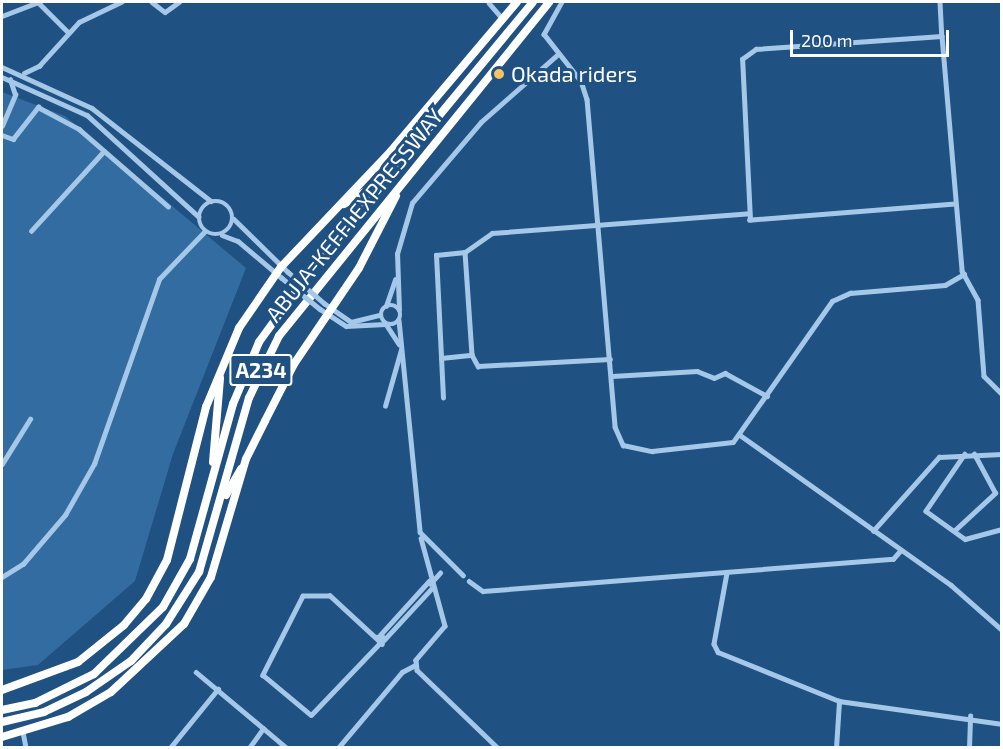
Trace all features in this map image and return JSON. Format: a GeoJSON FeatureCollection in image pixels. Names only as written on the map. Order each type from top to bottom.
{"type":"FeatureCollection","features":[{"type":"Feature","properties":{"kind":"highway","name":"ABUJA-KEFFI EXPRESSWAY"},"geometry":{"type":"LineString","coordinates":[[2,690],[78,662],[146,599],[167,560],[201,424],[239,328],[280,272],[518,2]]}},
{"type":"Feature","properties":{"kind":"highway","name":"ABUJA-KEFFI EXPRESSWAY"},"geometry":{"type":"LineString","coordinates":[[2,710],[73,686],[141,633],[190,559],[233,404],[259,342],[386,179],[533,2]]}},
{"type":"Feature","properties":{"kind":"highway","name":"ABUJA-KEFFI EXPRESSWAY"},"geometry":{"type":"LineString","coordinates":[[2,722],[66,703],[148,646],[199,572],[221,502],[249,398],[279,336],[549,2]]}},
{"type":"Feature","properties":{"kind":"highway"},"geometry":{"type":"LineString","coordinates":[[335,210],[386,179]]}},
{"type":"Feature","properties":{"kind":"highway","name":"ABUJA-KEFFI EXPRESSWAY"},"geometry":{"type":"LineString","coordinates":[[2,737],[68,717],[111,693],[184,624],[221,550],[246,459],[294,364],[329,312],[403,183]]}},
{"type":"Feature","properties":{"kind":"highway"},"geometry":{"type":"LineString","coordinates":[[212,483],[221,371]]}},
{"type":"Feature","properties":{"kind":"highway"},"geometry":{"type":"LineString","coordinates":[[221,502],[246,459]]}},
{"type":"Feature","properties":{"kind":"street"},"geometry":{"type":"LineString","coordinates":[[2,16],[39,2],[68,32]]}},
{"type":"Feature","properties":{"kind":"street"},"geometry":{"type":"LineString","coordinates":[[24,73],[39,66],[68,32],[119,2]]}},
{"type":"Feature","properties":{"kind":"street"},"geometry":{"type":"LineString","coordinates":[[152,2],[165,12],[178,2]]}},
{"type":"Feature","properties":{"kind":"street"},"geometry":{"type":"LineString","coordinates":[[562,2],[544,30],[557,55],[585,91],[618,440],[630,449],[705,447],[740,435],[832,301],[850,293],[945,285],[964,274]]}},
{"type":"Feature","properties":{"kind":"street"},"geometry":{"type":"LineString","coordinates":[[940,2],[956,204],[964,274],[978,300],[984,376],[1002,394]]}},
{"type":"Feature","properties":{"kind":"street"},"geometry":{"type":"LineString","coordinates":[[489,3],[504,20]]}},
{"type":"Feature","properties":{"kind":"street"},"geometry":{"type":"LineString","coordinates":[[942,36],[756,49],[746,55],[740,66],[749,213],[750,220],[956,204]]}},
{"type":"Feature","properties":{"kind":"street"},"geometry":{"type":"LineString","coordinates":[[338,747],[402,672],[416,667],[445,626],[430,585],[420,532],[396,277],[401,230],[412,203],[481,122],[557,55]]}},
{"type":"Feature","properties":{"kind":"street"},"geometry":{"type":"LineString","coordinates":[[2,67],[24,73],[92,108],[212,201],[227,204],[234,219],[280,272],[320,309],[351,322],[381,315],[396,277]]}},
{"type":"Feature","properties":{"kind":"street"},"geometry":{"type":"LineString","coordinates":[[2,77],[87,115],[199,217],[205,231]]}},
{"type":"Feature","properties":{"kind":"street"},"geometry":{"type":"LineString","coordinates":[[2,126],[15,95],[10,80]]}},
{"type":"Feature","properties":{"kind":"street"},"geometry":{"type":"LineString","coordinates":[[2,135],[13,139],[38,107],[79,129],[168,206]]}},
{"type":"Feature","properties":{"kind":"street"},"geometry":{"type":"LineString","coordinates":[[31,231],[104,151]]}},
{"type":"Feature","properties":{"kind":"street"},"geometry":{"type":"LineString","coordinates":[[199,217],[212,201]]}},
{"type":"Feature","properties":{"kind":"street"},"geometry":{"type":"LineString","coordinates":[[443,398],[434,258],[465,252],[492,233],[749,213]]}},
{"type":"Feature","properties":{"kind":"street"},"geometry":{"type":"LineString","coordinates":[[222,235],[234,219]]}},
{"type":"Feature","properties":{"kind":"street"},"geometry":{"type":"LineString","coordinates":[[205,231],[238,241],[280,272],[288,272],[324,303],[329,312],[350,327],[386,324],[399,320]]}},
{"type":"Feature","properties":{"kind":"street"},"geometry":{"type":"LineString","coordinates":[[2,577],[23,564],[65,515],[94,464],[159,279],[205,231]]}},
{"type":"Feature","properties":{"kind":"street"},"geometry":{"type":"LineString","coordinates":[[465,252],[472,355],[487,369],[610,359]]}},
{"type":"Feature","properties":{"kind":"street"},"geometry":{"type":"LineString","coordinates":[[386,306],[399,310]]}},
{"type":"Feature","properties":{"kind":"street"},"geometry":{"type":"LineString","coordinates":[[381,315],[401,348],[385,406]]}},
{"type":"Feature","properties":{"kind":"street"},"geometry":{"type":"LineString","coordinates":[[441,358],[472,355]]}},
{"type":"Feature","properties":{"kind":"street"},"geometry":{"type":"LineString","coordinates":[[612,376],[697,371],[714,378],[725,373],[767,396]]}},
{"type":"Feature","properties":{"kind":"street"},"geometry":{"type":"LineString","coordinates":[[2,464],[30,419]]}},
{"type":"Feature","properties":{"kind":"street"},"geometry":{"type":"LineString","coordinates":[[740,435],[900,551],[1002,630]]}},
{"type":"Feature","properties":{"kind":"street"},"geometry":{"type":"LineString","coordinates":[[965,454],[926,511],[954,531],[973,539],[1002,529]]}},
{"type":"Feature","properties":{"kind":"street"},"geometry":{"type":"LineString","coordinates":[[954,531],[995,493],[975,454]]}},
{"type":"Feature","properties":{"kind":"street"},"geometry":{"type":"LineString","coordinates":[[873,531],[939,457],[1002,454]]}},
{"type":"Feature","properties":{"kind":"street"},"geometry":{"type":"LineString","coordinates":[[420,532],[463,575]]}},
{"type":"Feature","properties":{"kind":"street"},"geometry":{"type":"LineString","coordinates":[[469,581],[483,591],[893,559],[900,551]]}},
{"type":"Feature","properties":{"kind":"street"},"geometry":{"type":"LineString","coordinates":[[384,640],[330,596],[303,596],[263,675],[311,715],[384,640],[424,597],[440,573]]}},
{"type":"Feature","properties":{"kind":"street"},"geometry":{"type":"LineString","coordinates":[[727,573],[715,650],[839,701],[970,716],[1002,724]]}},
{"type":"Feature","properties":{"kind":"street"},"geometry":{"type":"LineString","coordinates":[[378,645],[378,636],[420,592],[430,585]]}},
{"type":"Feature","properties":{"kind":"street"},"geometry":{"type":"LineString","coordinates":[[416,667],[498,747]]}},
{"type":"Feature","properties":{"kind":"street"},"geometry":{"type":"LineString","coordinates":[[196,672],[286,747]]}},
{"type":"Feature","properties":{"kind":"street"},"geometry":{"type":"LineString","coordinates":[[170,747],[218,689]]}},
{"type":"Feature","properties":{"kind":"street"},"geometry":{"type":"LineString","coordinates":[[836,747],[839,701]]}},
{"type":"Feature","properties":{"kind":"street"},"geometry":{"type":"LineString","coordinates":[[969,747],[970,716]]}},
{"type":"Feature","properties":{"kind":"street"},"geometry":{"type":"LineString","coordinates":[[249,747],[263,729]]}},
{"type":"Feature","properties":{"kind":"street"},"geometry":{"type":"LineString","coordinates":[[23,732],[26,747]]}},
{"type":"Feature","properties":{"kind":"shaded area"},"geometry":{"type":"Polygon","coordinates":[[[2,92],[65,116],[246,268],[173,454],[135,581],[38,665],[2,670],[2,92]]]}},
{"type":"Feature","properties":{"kind":"place","name":"Okada riders"},"geometry":{"type":"Point","coordinates":[499,74]}}]}
